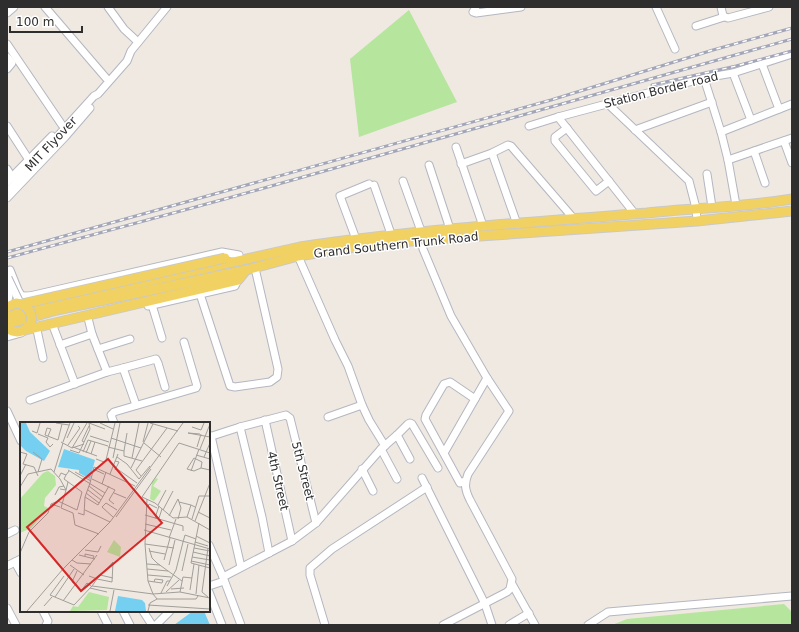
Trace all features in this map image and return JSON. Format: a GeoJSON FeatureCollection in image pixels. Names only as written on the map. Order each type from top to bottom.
{"type":"FeatureCollection","features":[{"type":"Feature","properties":{"kind":"main road","name":"Grand Southern Trunk Road"},"geometry":{"type":"LineString","coordinates":[[7,324],[57,310],[250,269],[298,256],[450,229],[635,214],[792,199]]}},
{"type":"Feature","properties":{"kind":"main road","name":"Grand Southern Trunk Road"},"geometry":{"type":"LineString","coordinates":[[7,315],[243,257],[391,234],[421,235],[697,221],[792,211]]}},
{"type":"Feature","properties":{"kind":"main road"},"geometry":{"type":"LineString","coordinates":[[7,307],[21,301],[225,258],[243,257]]}},
{"type":"Feature","properties":{"kind":"main road"},"geometry":{"type":"LineString","coordinates":[[10,331],[25,330],[236,281],[250,269]]}},
{"type":"Feature","properties":{"kind":"main road"},"geometry":{"type":"LineString","coordinates":[[79,284],[82,296]]}},
{"type":"Feature","properties":{"kind":"main road"},"geometry":{"type":"LineString","coordinates":[[21,301],[31,314],[31,323],[25,330]]}},
{"type":"Feature","properties":{"kind":"street"},"geometry":{"type":"LineString","coordinates":[[7,13],[14,7]]}},
{"type":"Feature","properties":{"kind":"street"},"geometry":{"type":"LineString","coordinates":[[45,7],[106,78]]}},
{"type":"Feature","properties":{"kind":"street"},"geometry":{"type":"LineString","coordinates":[[108,7],[124,29],[138,42]]}},
{"type":"Feature","properties":{"kind":"street"},"geometry":{"type":"LineString","coordinates":[[7,198],[96,101],[95,95],[106,78],[131,51],[167,7]]}},
{"type":"Feature","properties":{"kind":"street"},"geometry":{"type":"LineString","coordinates":[[476,7],[473,12],[476,14],[521,7]]}},
{"type":"Feature","properties":{"kind":"street"},"geometry":{"type":"LineString","coordinates":[[656,7],[675,49]]}},
{"type":"Feature","properties":{"kind":"street"},"geometry":{"type":"LineString","coordinates":[[721,7],[724,17]]}},
{"type":"Feature","properties":{"kind":"street"},"geometry":{"type":"LineString","coordinates":[[696,26],[724,17],[728,18],[769,7]]}},
{"type":"Feature","properties":{"kind":"street"},"geometry":{"type":"LineString","coordinates":[[7,44],[62,125]]}},
{"type":"Feature","properties":{"kind":"street"},"geometry":{"type":"LineString","coordinates":[[10,180],[90,96],[95,95],[127,61],[131,51]]}},
{"type":"Feature","properties":{"kind":"street","name":"Station Border road"},"geometry":{"type":"LineString","coordinates":[[529,126],[704,78],[733,73],[792,54]]}},
{"type":"Feature","properties":{"kind":"street"},"geometry":{"type":"LineString","coordinates":[[7,57],[12,63],[7,69]]}},
{"type":"Feature","properties":{"kind":"street"},"geometry":{"type":"LineString","coordinates":[[762,64],[779,109]]}},
{"type":"Feature","properties":{"kind":"street"},"geometry":{"type":"LineString","coordinates":[[733,73],[751,120]]}},
{"type":"Feature","properties":{"kind":"street"},"geometry":{"type":"LineString","coordinates":[[704,78],[722,132],[736,205]]}},
{"type":"Feature","properties":{"kind":"street","name":"MIT Flyover"},"geometry":{"type":"LineString","coordinates":[[7,192],[95,95]]}},
{"type":"Feature","properties":{"kind":"street"},"geometry":{"type":"LineString","coordinates":[[635,130],[712,102]]}},
{"type":"Feature","properties":{"kind":"street"},"geometry":{"type":"LineString","coordinates":[[608,104],[686,177],[691,186],[696,208],[697,221]]}},
{"type":"Feature","properties":{"kind":"street"},"geometry":{"type":"LineString","coordinates":[[722,132],[792,104]]}},
{"type":"Feature","properties":{"kind":"street"},"geometry":{"type":"LineString","coordinates":[[558,117],[635,214]]}},
{"type":"Feature","properties":{"kind":"street"},"geometry":{"type":"LineString","coordinates":[[7,126],[29,160]]}},
{"type":"Feature","properties":{"kind":"street"},"geometry":{"type":"LineString","coordinates":[[567,128],[555,137],[555,141],[596,191],[609,181]]}},
{"type":"Feature","properties":{"kind":"street"},"geometry":{"type":"LineString","coordinates":[[728,160],[792,138]]}},
{"type":"Feature","properties":{"kind":"street"},"geometry":{"type":"LineString","coordinates":[[784,140],[792,164]]}},
{"type":"Feature","properties":{"kind":"street"},"geometry":{"type":"LineString","coordinates":[[461,164],[492,153],[508,145],[511,146],[574,219]]}},
{"type":"Feature","properties":{"kind":"street"},"geometry":{"type":"LineString","coordinates":[[456,148],[483,226]]}},
{"type":"Feature","properties":{"kind":"street"},"geometry":{"type":"LineString","coordinates":[[754,151],[765,184]]}},
{"type":"Feature","properties":{"kind":"street"},"geometry":{"type":"LineString","coordinates":[[492,153],[517,224]]}},
{"type":"Feature","properties":{"kind":"street"},"geometry":{"type":"LineString","coordinates":[[429,165],[450,229]]}},
{"type":"Feature","properties":{"kind":"street"},"geometry":{"type":"LineString","coordinates":[[7,169],[10,180]]}},
{"type":"Feature","properties":{"kind":"street"},"geometry":{"type":"LineString","coordinates":[[707,174],[712,207]]}},
{"type":"Feature","properties":{"kind":"street"},"geometry":{"type":"LineString","coordinates":[[403,181],[421,235],[423,249],[451,316],[487,378],[509,411],[468,474],[465,481],[466,491],[512,579],[512,584],[535,625]]}},
{"type":"Feature","properties":{"kind":"street"},"geometry":{"type":"LineString","coordinates":[[356,239],[340,196],[372,185],[391,234]]}},
{"type":"Feature","properties":{"kind":"street"},"geometry":{"type":"LineString","coordinates":[[21,301],[26,296],[108,276],[222,252],[243,257]]}},
{"type":"Feature","properties":{"kind":"street"},"geometry":{"type":"LineString","coordinates":[[298,256],[348,366],[362,405],[397,479]]}},
{"type":"Feature","properties":{"kind":"street"},"geometry":{"type":"LineString","coordinates":[[200,294],[230,386],[235,387],[270,382],[277,377],[278,369],[250,269]]}},
{"type":"Feature","properties":{"kind":"street"},"geometry":{"type":"LineString","coordinates":[[9,275],[21,301]]}},
{"type":"Feature","properties":{"kind":"street"},"geometry":{"type":"LineString","coordinates":[[7,304],[9,296],[9,275]]}},
{"type":"Feature","properties":{"kind":"street"},"geometry":{"type":"LineString","coordinates":[[7,337],[235,286],[236,281]]}},
{"type":"Feature","properties":{"kind":"street"},"geometry":{"type":"LineString","coordinates":[[7,298],[21,301]]}},
{"type":"Feature","properties":{"kind":"street"},"geometry":{"type":"LineString","coordinates":[[152,305],[162,338]]}},
{"type":"Feature","properties":{"kind":"street"},"geometry":{"type":"LineString","coordinates":[[88,318],[92,334],[107,372]]}},
{"type":"Feature","properties":{"kind":"street"},"geometry":{"type":"LineString","coordinates":[[53,326],[75,384]]}},
{"type":"Feature","properties":{"kind":"street"},"geometry":{"type":"LineString","coordinates":[[37,330],[43,358]]}},
{"type":"Feature","properties":{"kind":"street"},"geometry":{"type":"LineString","coordinates":[[60,345],[92,334]]}},
{"type":"Feature","properties":{"kind":"street"},"geometry":{"type":"LineString","coordinates":[[98,349],[130,339]]}},
{"type":"Feature","properties":{"kind":"street"},"geometry":{"type":"LineString","coordinates":[[114,422],[111,415],[112,413],[177,394],[198,386],[184,342]]}},
{"type":"Feature","properties":{"kind":"street"},"geometry":{"type":"LineString","coordinates":[[30,400],[107,372],[156,359],[165,387]]}},
{"type":"Feature","properties":{"kind":"street"},"geometry":{"type":"LineString","coordinates":[[123,368],[136,405]]}},
{"type":"Feature","properties":{"kind":"street"},"geometry":{"type":"LineString","coordinates":[[444,453],[487,378]]}},
{"type":"Feature","properties":{"kind":"street"},"geometry":{"type":"LineString","coordinates":[[465,481],[460,483],[426,422],[426,415],[446,382],[450,382],[475,399]]}},
{"type":"Feature","properties":{"kind":"street"},"geometry":{"type":"LineString","coordinates":[[328,417],[362,405]]}},
{"type":"Feature","properties":{"kind":"street"},"geometry":{"type":"LineString","coordinates":[[7,411],[20,439]]}},
{"type":"Feature","properties":{"kind":"street","name":"5th Street"},"geometry":{"type":"LineString","coordinates":[[265,420],[286,415],[290,418],[316,523]]}},
{"type":"Feature","properties":{"kind":"street"},"geometry":{"type":"LineString","coordinates":[[240,567],[210,436],[265,420]]}},
{"type":"Feature","properties":{"kind":"street","name":"4th Street"},"geometry":{"type":"LineString","coordinates":[[265,420],[292,541]]}},
{"type":"Feature","properties":{"kind":"street"},"geometry":{"type":"LineString","coordinates":[[210,586],[223,579],[240,567],[292,541],[316,523],[362,469],[408,424],[412,424],[438,468]]}},
{"type":"Feature","properties":{"kind":"street"},"geometry":{"type":"LineString","coordinates":[[240,427],[262,516],[269,553]]}},
{"type":"Feature","properties":{"kind":"street"},"geometry":{"type":"LineString","coordinates":[[396,435],[410,458]]}},
{"type":"Feature","properties":{"kind":"street"},"geometry":{"type":"LineString","coordinates":[[362,469],[373,491]]}},
{"type":"Feature","properties":{"kind":"street"},"geometry":{"type":"LineString","coordinates":[[422,478],[485,604],[492,625]]}},
{"type":"Feature","properties":{"kind":"street"},"geometry":{"type":"LineString","coordinates":[[326,625],[310,576],[310,568],[332,549],[427,488]]}},
{"type":"Feature","properties":{"kind":"street"},"geometry":{"type":"LineString","coordinates":[[7,534],[15,530]]}},
{"type":"Feature","properties":{"kind":"street"},"geometry":{"type":"LineString","coordinates":[[210,551],[212,563],[223,579],[241,625]]}},
{"type":"Feature","properties":{"kind":"street"},"geometry":{"type":"LineString","coordinates":[[12,563],[20,572]]}},
{"type":"Feature","properties":{"kind":"street"},"geometry":{"type":"LineString","coordinates":[[444,625],[453,623],[507,592],[512,584]]}},
{"type":"Feature","properties":{"kind":"street"},"geometry":{"type":"LineString","coordinates":[[210,595],[222,625]]}},
{"type":"Feature","properties":{"kind":"street"},"geometry":{"type":"LineString","coordinates":[[588,625],[608,612],[792,596]]}},
{"type":"Feature","properties":{"kind":"street"},"geometry":{"type":"LineString","coordinates":[[7,608],[16,625]]}},
{"type":"Feature","properties":{"kind":"street"},"geometry":{"type":"LineString","coordinates":[[44,612],[48,621],[46,625]]}},
{"type":"Feature","properties":{"kind":"street"},"geometry":{"type":"LineString","coordinates":[[102,612],[108,625]]}},
{"type":"Feature","properties":{"kind":"street"},"geometry":{"type":"LineString","coordinates":[[124,612],[130,625]]}},
{"type":"Feature","properties":{"kind":"street"},"geometry":{"type":"LineString","coordinates":[[145,612],[152,625]]}},
{"type":"Feature","properties":{"kind":"street"},"geometry":{"type":"LineString","coordinates":[[156,625],[166,613]]}},
{"type":"Feature","properties":{"kind":"street"},"geometry":{"type":"LineString","coordinates":[[509,625],[529,613]]}},
{"type":"Feature","properties":{"kind":"green space"},"geometry":{"type":"Polygon","coordinates":[[[409,10],[457,102],[359,137],[350,59],[409,10]]]}},
{"type":"Feature","properties":{"kind":"green space"},"geometry":{"type":"Polygon","coordinates":[[[784,604],[792,612],[792,625],[612,625],[627,619],[784,604]]]}},
{"type":"Feature","properties":{"kind":"water"},"geometry":{"type":"Polygon","coordinates":[[[192,612],[204,612],[210,625],[174,625],[192,612]]]}},
{"type":"Feature","properties":{"kind":"railway"},"geometry":{"type":"LineString","coordinates":[[7,252],[551,100],[713,50],[792,28]]}},
{"type":"Feature","properties":{"kind":"railway"},"geometry":{"type":"LineString","coordinates":[[7,258],[225,199],[792,39]]}},
{"type":"Feature","properties":{"kind":"railway"},"geometry":{"type":"LineString","coordinates":[[652,85],[736,66],[792,51]]}}]}
